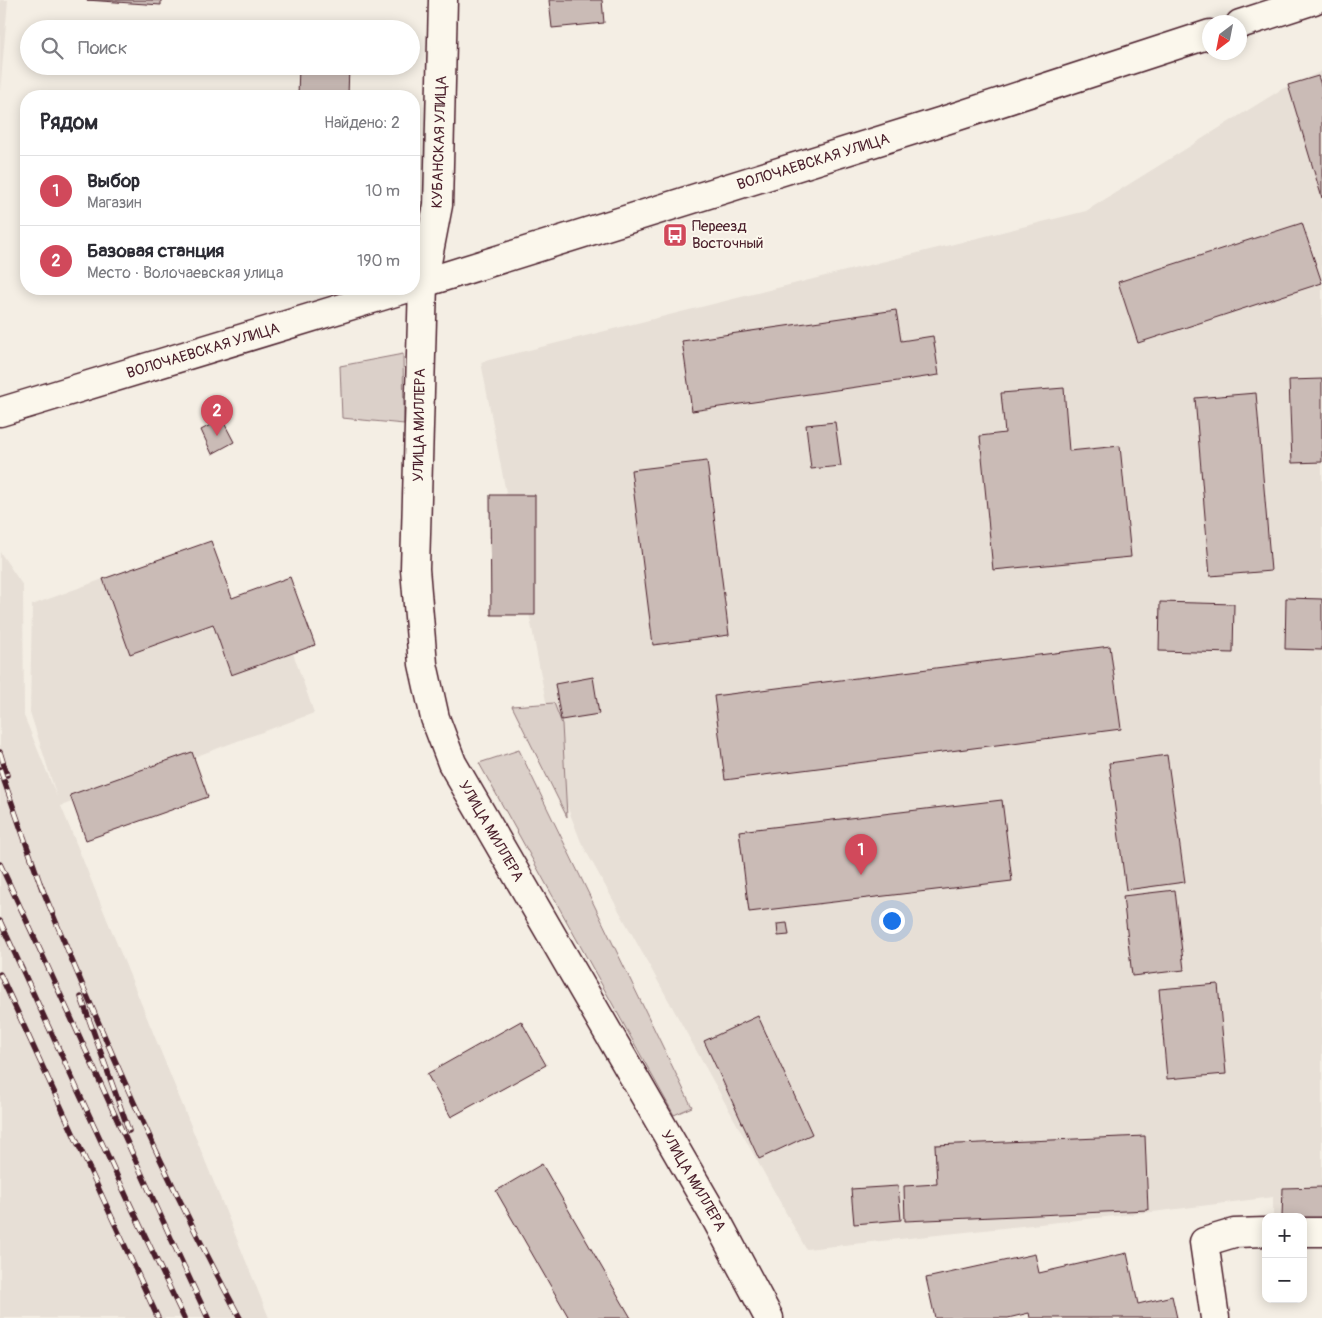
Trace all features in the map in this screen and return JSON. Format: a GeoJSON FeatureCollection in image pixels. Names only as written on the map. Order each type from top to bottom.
{"type":"FeatureCollection","features":[{"type":"Feature","properties":{"kind":"main road","name":"КУБАНСКАЯ УЛИЦА"},"geometry":{"type":"LineString","coordinates":[[420,266],[438,205],[443,0]]}},
{"type":"Feature","properties":{"kind":"main road"},"geometry":{"type":"LineString","coordinates":[[1247,22],[1314,0]]}},
{"type":"Feature","properties":{"kind":"main road","name":"ВОЛОЧАЕВСКАЯ УЛИЦА"},"geometry":{"type":"LineString","coordinates":[[420,284],[949,120],[1202,37]]}},
{"type":"Feature","properties":{"kind":"main road","name":"ВОЛОЧАЕВСКАЯ УЛИЦА"},"geometry":{"type":"LineString","coordinates":[[0,412],[384,295]]}},
{"type":"Feature","properties":{"kind":"main road","name":"УЛИЦА МИЛЛЕРА"},"geometry":{"type":"LineString","coordinates":[[414,295],[415,569],[423,664],[435,718],[452,763],[716,1219],[770,1318]]}},
{"type":"Feature","properties":{"kind":"main road"},"geometry":{"type":"LineString","coordinates":[[1215,1318],[1204,1242],[1234,1233],[1262,1232]]}},
{"type":"Feature","properties":{"kind":"main road"},"geometry":{"type":"LineString","coordinates":[[1307,1232],[1322,1232]]}},
{"type":"Feature","properties":{"kind":"shaded area"},"geometry":{"type":"Polygon","coordinates":[[[0,0],[8,0],[0,92],[0,0]]]}},
{"type":"Feature","properties":{"kind":"shaded area"},"geometry":{"type":"Polygon","coordinates":[[[1322,71],[1322,1233],[1307,1220],[1307,1213],[1273,1213],[1273,1197],[1161,1211],[806,1249],[581,842],[565,801],[481,362],[1086,211],[1282,89],[1322,71]]]}},
{"type":"Feature","properties":{"kind":"shaded area"},"geometry":{"type":"Polygon","coordinates":[[[403,354],[404,424],[342,418],[340,366],[403,354]]]}},
{"type":"Feature","properties":{"kind":"shaded area"},"geometry":{"type":"Polygon","coordinates":[[[0,552],[23,586],[24,716],[57,797],[30,712],[32,605],[103,579],[130,654],[213,624],[231,675],[293,653],[314,713],[61,806],[269,1318],[0,1318],[0,552]]]}},
{"type":"Feature","properties":{"kind":"shaded area"},"geometry":{"type":"Polygon","coordinates":[[[554,703],[562,724],[567,817],[512,706],[554,703]]]}},
{"type":"Feature","properties":{"kind":"shaded area"},"geometry":{"type":"Polygon","coordinates":[[[519,750],[692,1107],[674,1115],[479,763],[519,750]]]}},
{"type":"Feature","properties":{"kind":"building"},"geometry":{"type":"Polygon","coordinates":[[[86,0],[161,0],[161,5],[86,0]]]}},
{"type":"Feature","properties":{"kind":"building"},"geometry":{"type":"Polygon","coordinates":[[[549,0],[602,0],[604,23],[552,28],[549,0]]]}},
{"type":"Feature","properties":{"kind":"building"},"geometry":{"type":"Polygon","coordinates":[[[299,75],[349,75],[348,90],[298,90],[299,75]]]}},
{"type":"Feature","properties":{"kind":"building"},"geometry":{"type":"Polygon","coordinates":[[[1318,76],[1322,88],[1322,198],[1288,85],[1318,76]]]}},
{"type":"Feature","properties":{"kind":"building"},"geometry":{"type":"Polygon","coordinates":[[[1302,223],[1322,283],[1138,343],[1118,282],[1302,223]]]}},
{"type":"Feature","properties":{"kind":"building"},"geometry":{"type":"Polygon","coordinates":[[[896,310],[901,341],[933,336],[939,375],[692,411],[682,341],[896,310]]]}},
{"type":"Feature","properties":{"kind":"building"},"geometry":{"type":"Polygon","coordinates":[[[1322,379],[1322,462],[1292,463],[1289,380],[1322,379]]]}},
{"type":"Feature","properties":{"kind":"building"},"geometry":{"type":"Polygon","coordinates":[[[1064,388],[1069,451],[1120,446],[1131,557],[993,570],[980,436],[1005,433],[1001,393],[1064,388]]]}},
{"type":"Feature","properties":{"kind":"building"},"geometry":{"type":"Polygon","coordinates":[[[1256,393],[1271,571],[1210,576],[1195,398],[1256,393]]]}},
{"type":"Feature","properties":{"kind":"building"},"geometry":{"type":"Polygon","coordinates":[[[222,419],[234,442],[212,454],[201,430],[222,419]]]}},
{"type":"Feature","properties":{"kind":"building"},"geometry":{"type":"Polygon","coordinates":[[[835,422],[841,466],[811,469],[806,425],[835,422]]]}},
{"type":"Feature","properties":{"kind":"building"},"geometry":{"type":"Polygon","coordinates":[[[707,461],[729,635],[653,645],[631,470],[707,461]]]}},
{"type":"Feature","properties":{"kind":"building"},"geometry":{"type":"Polygon","coordinates":[[[490,495],[535,495],[535,615],[491,615],[490,495]]]}},
{"type":"Feature","properties":{"kind":"building"},"geometry":{"type":"Polygon","coordinates":[[[211,541],[232,598],[290,577],[315,645],[231,675],[213,624],[130,654],[103,579],[211,541]]]}},
{"type":"Feature","properties":{"kind":"building"},"geometry":{"type":"Polygon","coordinates":[[[1286,598],[1322,599],[1322,650],[1285,649],[1286,598]]]}},
{"type":"Feature","properties":{"kind":"building"},"geometry":{"type":"Polygon","coordinates":[[[1160,602],[1234,604],[1233,653],[1159,651],[1160,602]]]}},
{"type":"Feature","properties":{"kind":"building"},"geometry":{"type":"Polygon","coordinates":[[[1110,646],[1121,729],[725,780],[714,696],[1110,646]]]}},
{"type":"Feature","properties":{"kind":"building"},"geometry":{"type":"Polygon","coordinates":[[[593,677],[599,714],[561,720],[555,684],[593,677]]]}},
{"type":"Feature","properties":{"kind":"building"},"geometry":{"type":"Polygon","coordinates":[[[192,752],[208,797],[86,840],[70,795],[192,752]]]}},
{"type":"Feature","properties":{"kind":"building"},"geometry":{"type":"Polygon","coordinates":[[[1167,755],[1185,882],[1126,890],[1109,763],[1167,755]]]}},
{"type":"Feature","properties":{"kind":"building"},"geometry":{"type":"Polygon","coordinates":[[[1002,800],[1012,881],[749,912],[739,831],[1002,800]]]}},
{"type":"Feature","properties":{"kind":"building"},"geometry":{"type":"Polygon","coordinates":[[[1175,890],[1184,970],[1132,976],[1123,896],[1175,890]]]}},
{"type":"Feature","properties":{"kind":"building"},"geometry":{"type":"Polygon","coordinates":[[[787,923],[789,935],[778,936],[777,924],[787,923]]]}},
{"type":"Feature","properties":{"kind":"building"},"geometry":{"type":"Polygon","coordinates":[[[1218,984],[1226,1074],[1167,1079],[1159,989],[1218,984]]]}},
{"type":"Feature","properties":{"kind":"building"},"geometry":{"type":"Polygon","coordinates":[[[758,1016],[812,1134],[759,1159],[704,1041],[758,1016]]]}},
{"type":"Feature","properties":{"kind":"building"},"geometry":{"type":"Polygon","coordinates":[[[521,1021],[546,1065],[451,1117],[427,1074],[521,1021]]]}},
{"type":"Feature","properties":{"kind":"building"},"geometry":{"type":"Polygon","coordinates":[[[1145,1136],[1148,1210],[905,1221],[904,1186],[937,1184],[935,1145],[1145,1136]]]}},
{"type":"Feature","properties":{"kind":"building"},"geometry":{"type":"Polygon","coordinates":[[[542,1164],[631,1318],[569,1318],[496,1191],[542,1164]]]}},
{"type":"Feature","properties":{"kind":"building"},"geometry":{"type":"Polygon","coordinates":[[[898,1186],[901,1220],[854,1224],[851,1189],[898,1186]]]}},
{"type":"Feature","properties":{"kind":"building"},"geometry":{"type":"Polygon","coordinates":[[[1322,1187],[1322,1224],[1307,1223],[1307,1213],[1282,1213],[1283,1188],[1322,1187]]]}},
{"type":"Feature","properties":{"kind":"building"},"geometry":{"type":"Polygon","coordinates":[[[1127,1253],[1138,1304],[1172,1296],[1177,1318],[1030,1318],[1029,1313],[1008,1318],[935,1318],[926,1278],[1035,1254],[1039,1273],[1127,1253]]]}},
{"type":"Feature","properties":{"kind":"railway"},"geometry":{"type":"LineString","coordinates":[[0,752],[7,775]]}},
{"type":"Feature","properties":{"kind":"railway"},"geometry":{"type":"LineString","coordinates":[[0,769],[42,889]]}},
{"type":"Feature","properties":{"kind":"railway"},"geometry":{"type":"LineString","coordinates":[[0,864],[208,1318]]}},
{"type":"Feature","properties":{"kind":"railway"},"geometry":{"type":"LineString","coordinates":[[40,883],[134,1103],[185,1211],[240,1318]]}},
{"type":"Feature","properties":{"kind":"railway"},"geometry":{"type":"LineString","coordinates":[[0,921],[184,1318]]}},
{"type":"Feature","properties":{"kind":"railway"},"geometry":{"type":"LineString","coordinates":[[0,974],[158,1318]]}},
{"type":"Feature","properties":{"kind":"railway"},"geometry":{"type":"LineString","coordinates":[[81,997],[129,1131]]}},
{"type":"Feature","properties":{"kind":"place","name":"Переезд Восточный"},"geometry":{"type":"Point","coordinates":[675,235]}},
{"type":"Feature","properties":{"kind":"place","name":"Базовая станция"},"geometry":{"type":"Point","coordinates":[217,436]}},
{"type":"Feature","properties":{"kind":"place","name":"Выбор"},"geometry":{"type":"Point","coordinates":[861,875]}}]}
